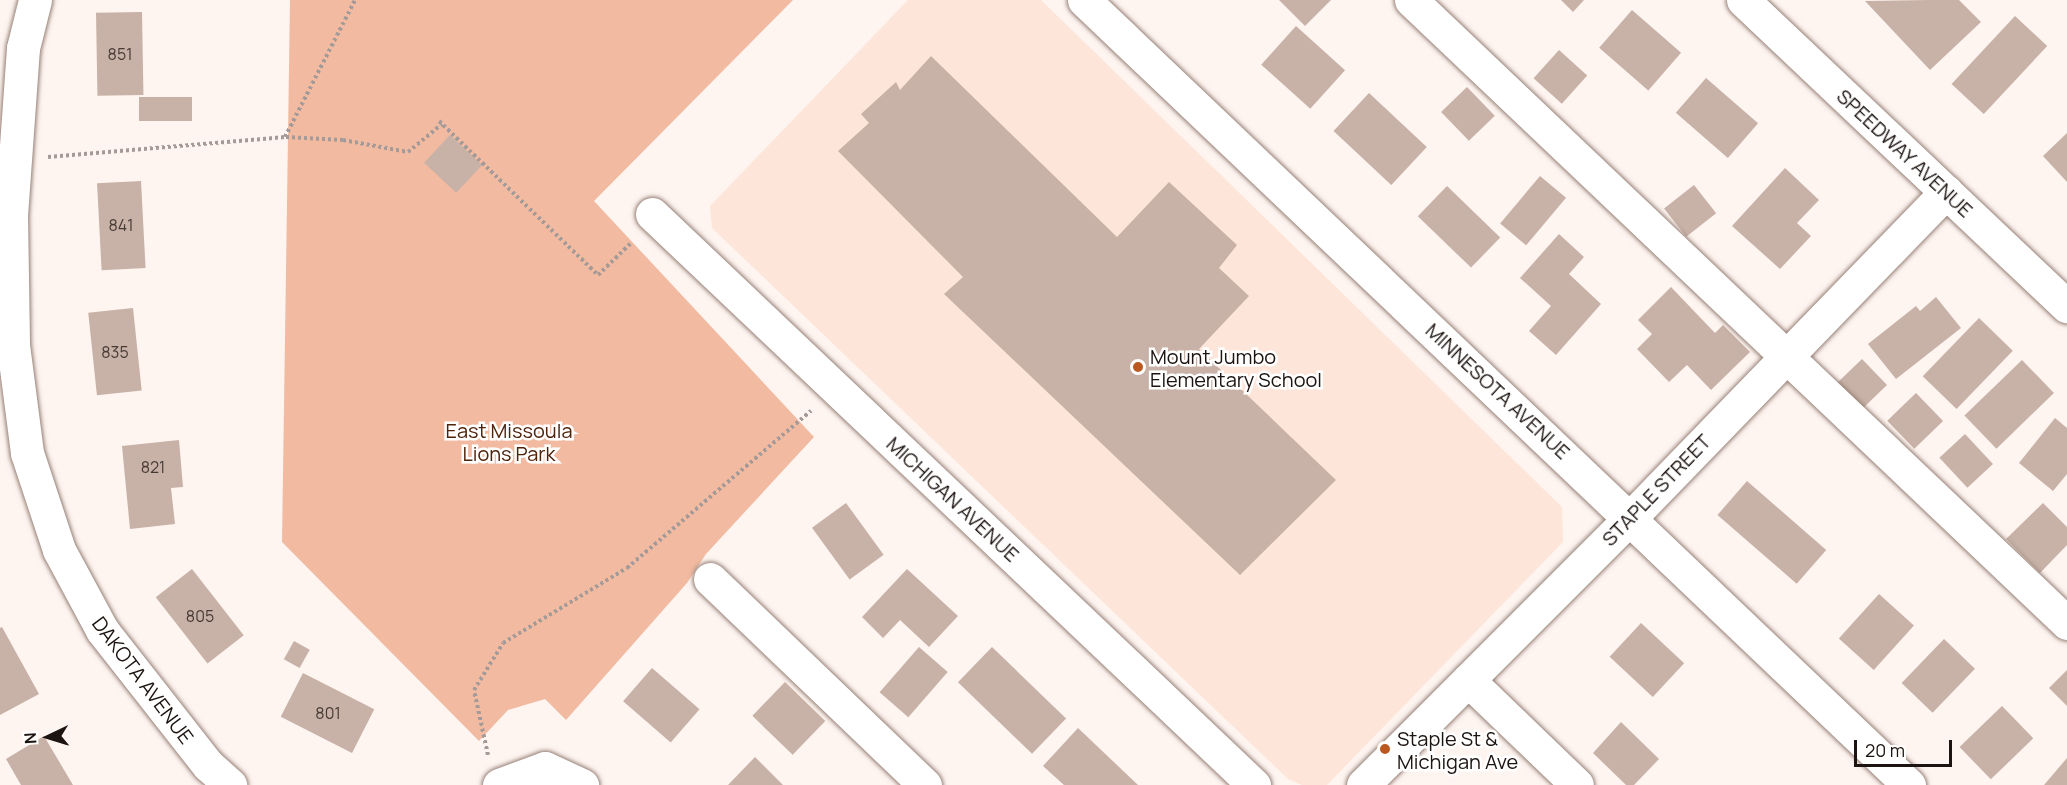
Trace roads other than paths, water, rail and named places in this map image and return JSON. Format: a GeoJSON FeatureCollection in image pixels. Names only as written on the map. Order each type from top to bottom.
{"type":"FeatureCollection","features":[{"type":"Feature","properties":{"kind":"street","name":"DAKOTA AVENUE"},"geometry":{"type":"LineString","coordinates":[[35,0],[23,48],[5,213],[13,345],[27,453],[59,550],[102,630],[208,765],[230,785]]}},
{"type":"Feature","properties":{"kind":"street","name":"MINNESOTA AVENUE"},"geometry":{"type":"LineString","coordinates":[[1084,0],[1631,517],[1909,785]]}},
{"type":"Feature","properties":{"kind":"street"},"geometry":{"type":"LineString","coordinates":[[1411,0],[2067,624]]}},
{"type":"Feature","properties":{"kind":"street","name":"SPEEDWAY AVENUE"},"geometry":{"type":"LineString","coordinates":[[1743,0],[2067,306]]}},
{"type":"Feature","properties":{"kind":"street","name":"STAPLE STREET"},"geometry":{"type":"LineString","coordinates":[[1364,785],[1631,517],[1946,192]]}},
{"type":"Feature","properties":{"kind":"street","name":"MICHIGAN AVENUE"},"geometry":{"type":"LineString","coordinates":[[655,216],[1254,785]]}},
{"type":"Feature","properties":{"kind":"street"},"geometry":{"type":"LineString","coordinates":[[710,579],[925,785]]}},
{"type":"Feature","properties":{"kind":"street"},"geometry":{"type":"LineString","coordinates":[[1468,680],[1577,785]]}},
{"type":"Feature","properties":{"kind":"street"},"geometry":{"type":"LineString","coordinates":[[495,775],[545,768],[582,785]]}},
{"type":"Feature","properties":{"kind":"place","name":"Mount Jumbo Elementary School"},"geometry":{"type":"Point","coordinates":[1138,367]}},
{"type":"Feature","properties":{"kind":"place","name":"Staple St & Michigan Ave"},"geometry":{"type":"Point","coordinates":[1385,749]}},
{"type":"Feature","properties":{"kind":"park label","name":"East Missoula Lions Park"},"geometry":{"type":"Point","coordinates":[509,442]}}]}
